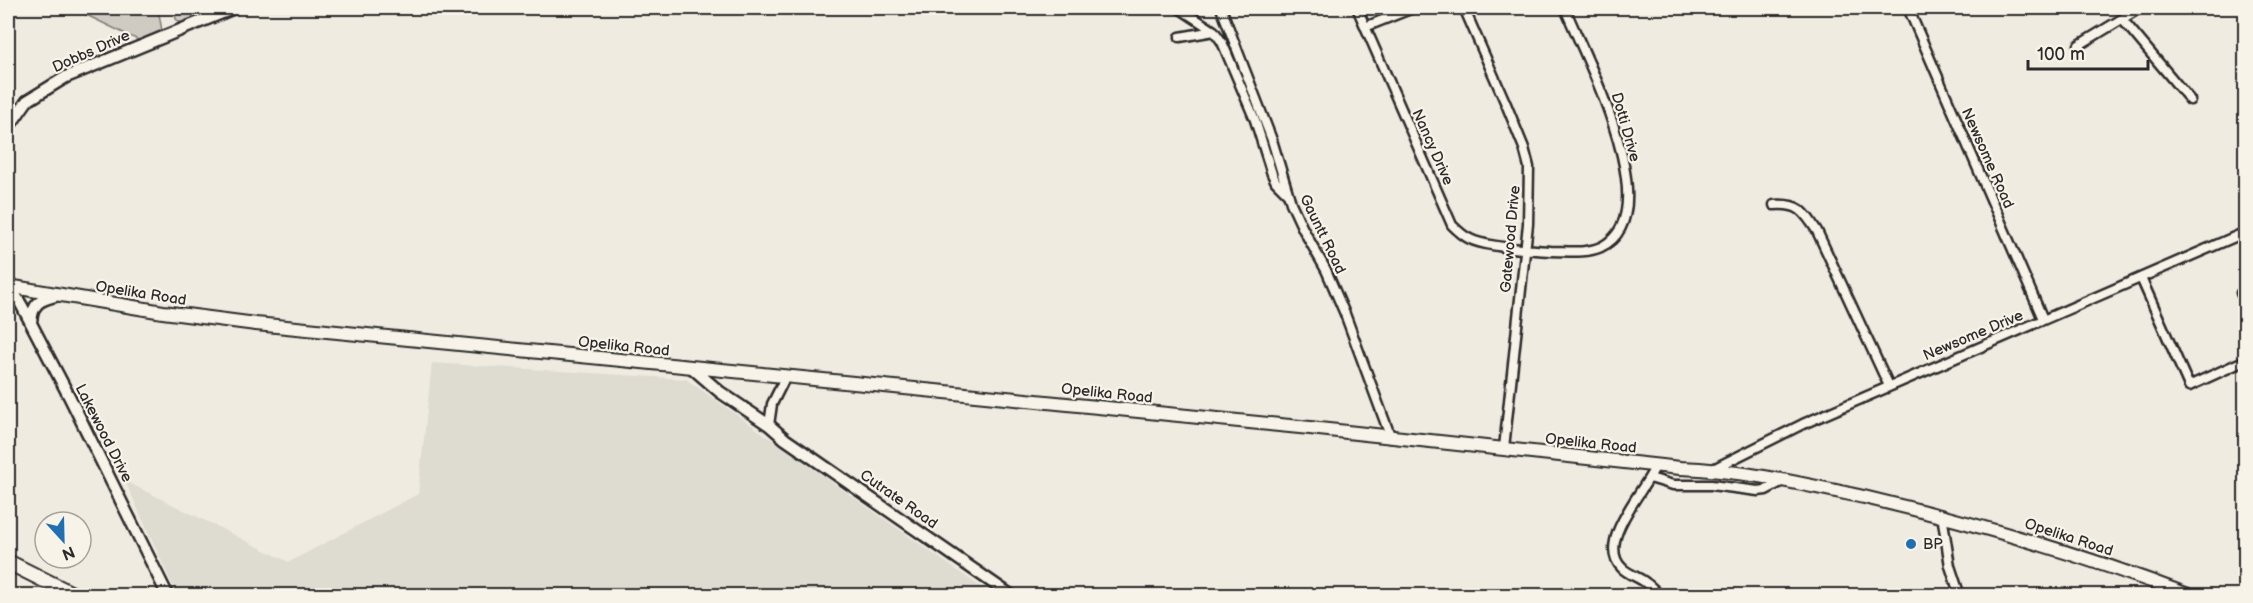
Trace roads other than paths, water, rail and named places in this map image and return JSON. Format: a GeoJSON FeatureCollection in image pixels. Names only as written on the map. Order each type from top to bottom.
{"type":"FeatureCollection","features":[{"type":"Feature","properties":{"kind":"highway"},"geometry":{"type":"LineString","coordinates":[[8,562],[76,596]]}},
{"type":"Feature","properties":{"kind":"main road","name":"Opelika Road"},"geometry":{"type":"LineString","coordinates":[[8,285],[59,296],[256,324],[1713,469],[1783,481],[1942,515],[2074,553],[2191,596]]}},
{"type":"Feature","properties":{"kind":"street","name":"Dobbs Drive"},"geometry":{"type":"LineString","coordinates":[[8,128],[27,101],[66,77],[234,8]]}},
{"type":"Feature","properties":{"kind":"street"},"geometry":{"type":"LineString","coordinates":[[1179,8],[1214,31],[1222,42],[1276,182],[1287,193]]}},
{"type":"Feature","properties":{"kind":"street","name":"Gauntt Road"},"geometry":{"type":"LineString","coordinates":[[1221,8],[1272,140],[1287,193],[1346,314],[1390,438]]}},
{"type":"Feature","properties":{"kind":"street","name":"Nancy Drive"},"geometry":{"type":"LineString","coordinates":[[1357,8],[1452,225],[1471,240],[1525,249]]}},
{"type":"Feature","properties":{"kind":"street"},"geometry":{"type":"LineString","coordinates":[[1365,27],[1413,8]]}},
{"type":"Feature","properties":{"kind":"street","name":"Gatewood Drive"},"geometry":{"type":"LineString","coordinates":[[1464,8],[1510,115],[1529,167],[1530,196],[1504,448]]}},
{"type":"Feature","properties":{"kind":"street","name":"Dotti Drive"},"geometry":{"type":"LineString","coordinates":[[1525,249],[1585,252],[1602,246],[1616,234],[1624,218],[1627,200],[1622,153],[1609,108],[1564,8]]}},
{"type":"Feature","properties":{"kind":"street","name":"Newsome Road"},"geometry":{"type":"LineString","coordinates":[[1908,8],[2043,320]]}},
{"type":"Feature","properties":{"kind":"street"},"geometry":{"type":"LineString","coordinates":[[2079,45],[2140,8]]}},
{"type":"Feature","properties":{"kind":"street"},"geometry":{"type":"LineString","coordinates":[[2122,19],[2190,100]]}},
{"type":"Feature","properties":{"kind":"street"},"geometry":{"type":"LineString","coordinates":[[1180,37],[1214,31]]}},
{"type":"Feature","properties":{"kind":"street"},"geometry":{"type":"LineString","coordinates":[[1774,206],[1800,208],[1806,214],[1831,259],[1889,386]]}},
{"type":"Feature","properties":{"kind":"street","name":"Newsome Drive"},"geometry":{"type":"LineString","coordinates":[[1713,469],[1803,423],[2246,232]]}},
{"type":"Feature","properties":{"kind":"street"},"geometry":{"type":"LineString","coordinates":[[2141,278],[2189,386],[2246,360]]}},
{"type":"Feature","properties":{"kind":"street","name":"Lakewood Drive"},"geometry":{"type":"LineString","coordinates":[[8,285],[31,322],[168,596]]}},
{"type":"Feature","properties":{"kind":"street"},"geometry":{"type":"LineString","coordinates":[[2241,293],[2246,302]]}},
{"type":"Feature","properties":{"kind":"street"},"geometry":{"type":"LineString","coordinates":[[31,322],[32,310],[39,302],[59,296]]}},
{"type":"Feature","properties":{"kind":"street","name":"Cutrate Road"},"geometry":{"type":"LineString","coordinates":[[691,368],[785,439],[1012,596]]}},
{"type":"Feature","properties":{"kind":"street"},"geometry":{"type":"LineString","coordinates":[[769,425],[772,404],[786,376]]}},
{"type":"Feature","properties":{"kind":"street"},"geometry":{"type":"LineString","coordinates":[[1656,465],[1629,509],[1617,534],[1614,552],[1616,561],[1622,568],[1647,583],[1660,596]]}},
{"type":"Feature","properties":{"kind":"street"},"geometry":{"type":"LineString","coordinates":[[1650,478],[1673,485],[1711,485],[1758,491],[1766,490],[1783,481]]}},
{"type":"Feature","properties":{"kind":"street"},"geometry":{"type":"LineString","coordinates":[[1942,515],[1950,566],[1960,596]]}},
{"type":"Feature","properties":{"kind":"place","name":"BP"},"geometry":{"type":"Point","coordinates":[1911,544]}}]}
